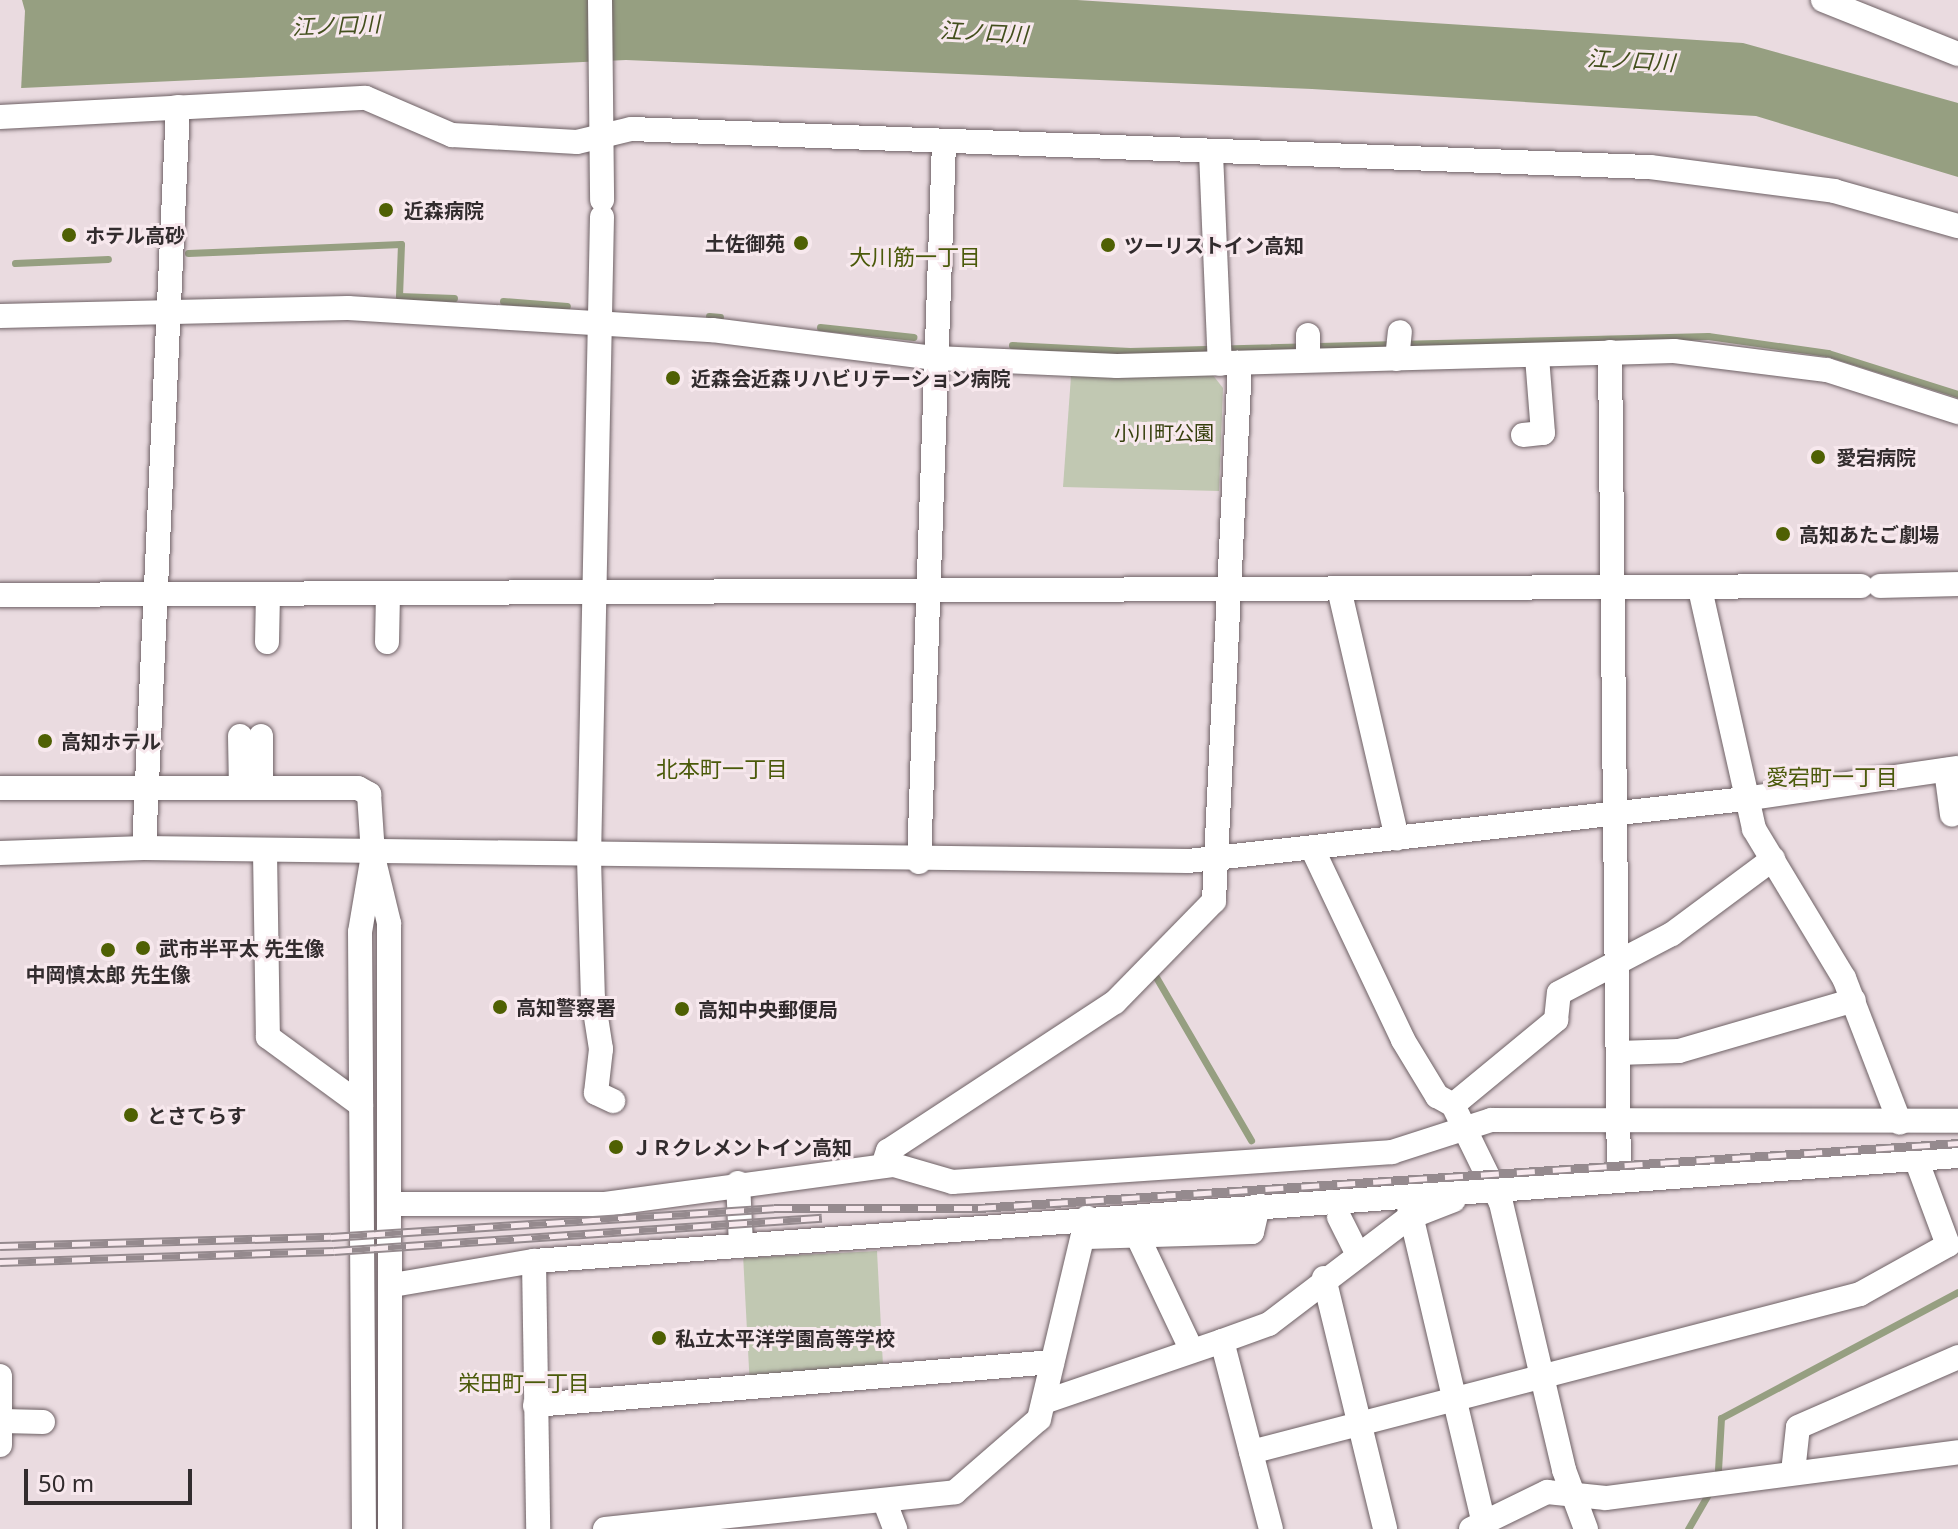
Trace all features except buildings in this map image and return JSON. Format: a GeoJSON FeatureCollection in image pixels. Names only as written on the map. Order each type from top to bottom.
{"type":"FeatureCollection","features":[{"type":"Feature","properties":{"kind":"street"},"geometry":{"type":"LineString","coordinates":[[600,0],[604,136],[589,858],[593,998],[601,1035],[596,1093],[613,1101]]}},
{"type":"Feature","properties":{"kind":"street"},"geometry":{"type":"LineString","coordinates":[[1823,0],[1958,54]]}},
{"type":"Feature","properties":{"kind":"street"},"geometry":{"type":"LineString","coordinates":[[0,117],[366,98],[452,135],[577,142],[631,129],[1671,169],[1834,191],[1958,226]]}},
{"type":"Feature","properties":{"kind":"street"},"geometry":{"type":"LineString","coordinates":[[144,848],[143,786],[178,107]]}},
{"type":"Feature","properties":{"kind":"street"},"geometry":{"type":"LineString","coordinates":[[919,862],[944,141]]}},
{"type":"Feature","properties":{"kind":"street"},"geometry":{"type":"LineString","coordinates":[[883,1166],[888,1151],[1115,1002],[1156,965],[1214,901],[1221,859],[1234,593],[1225,510],[1228,468],[1225,355],[1211,153]]}},
{"type":"Feature","properties":{"kind":"street"},"geometry":{"type":"LineString","coordinates":[[0,316],[348,308],[598,323],[935,358],[1225,355],[1308,360],[1674,351],[1827,370],[1958,412]]}},
{"type":"Feature","properties":{"kind":"street"},"geometry":{"type":"LineString","coordinates":[[1397,359],[1400,332]]}},
{"type":"Feature","properties":{"kind":"street"},"geometry":{"type":"LineString","coordinates":[[1308,335],[1308,360]]}},
{"type":"Feature","properties":{"kind":"street"},"geometry":{"type":"LineString","coordinates":[[1610,352],[1610,591],[1619,1180]]}},
{"type":"Feature","properties":{"kind":"street"},"geometry":{"type":"LineString","coordinates":[[1523,435],[1543,433],[1537,356]]}},
{"type":"Feature","properties":{"kind":"street"},"geometry":{"type":"LineString","coordinates":[[0,595],[1340,593],[1958,584]]}},
{"type":"Feature","properties":{"kind":"street"},"geometry":{"type":"LineString","coordinates":[[1700,589],[1745,799],[1773,859],[1854,1000],[1900,1123]]}},
{"type":"Feature","properties":{"kind":"street"},"geometry":{"type":"LineString","coordinates":[[1340,593],[1397,838]]}},
{"type":"Feature","properties":{"kind":"street"},"geometry":{"type":"LineString","coordinates":[[267,642],[268,594]]}},
{"type":"Feature","properties":{"kind":"street"},"geometry":{"type":"LineString","coordinates":[[387,642],[388,595]]}},
{"type":"Feature","properties":{"kind":"street"},"geometry":{"type":"LineString","coordinates":[[250,736],[251,787]]}},
{"type":"Feature","properties":{"kind":"street"},"geometry":{"type":"LineString","coordinates":[[0,853],[144,848],[373,855],[919,862],[1221,859],[1745,799],[1952,769],[1952,815]]}},
{"type":"Feature","properties":{"kind":"street"},"geometry":{"type":"LineString","coordinates":[[0,788],[143,786],[366,791],[373,855],[389,923],[393,1285],[390,1529]]}},
{"type":"Feature","properties":{"kind":"street"},"geometry":{"type":"LineString","coordinates":[[1312,848],[1403,1040],[1437,1096],[1453,1105],[1492,1189],[1573,1494],[1586,1529]]}},
{"type":"Feature","properties":{"kind":"street"},"geometry":{"type":"LineString","coordinates":[[265,852],[268,1037],[361,1105]]}},
{"type":"Feature","properties":{"kind":"street"},"geometry":{"type":"LineString","coordinates":[[364,1529],[360,932],[373,855]]}},
{"type":"Feature","properties":{"kind":"street"},"geometry":{"type":"LineString","coordinates":[[1453,1105],[1556,1020],[1559,993],[1672,934],[1773,859]]}},
{"type":"Feature","properties":{"kind":"street"},"geometry":{"type":"LineString","coordinates":[[1618,1053],[1679,1051],[1854,1000]]}},
{"type":"Feature","properties":{"kind":"street"},"geometry":{"type":"LineString","coordinates":[[392,1204],[573,1207],[883,1166],[953,1182],[1392,1152],[1466,1131],[1491,1120],[1958,1121]]}},
{"type":"Feature","properties":{"kind":"street"},"geometry":{"type":"LineString","coordinates":[[1044,1402],[1269,1324],[1357,1253],[1407,1206],[1492,1189],[1958,1156]]}},
{"type":"Feature","properties":{"kind":"street"},"geometry":{"type":"LineString","coordinates":[[1251,1452],[1361,1426],[1540,1373],[1828,1306],[1928,1259],[1948,1245],[1916,1159]]}},
{"type":"Feature","properties":{"kind":"street"},"geometry":{"type":"LineString","coordinates":[[738,1183],[741,1245]]}},
{"type":"Feature","properties":{"kind":"street"},"geometry":{"type":"LineString","coordinates":[[393,1285],[534,1261],[741,1245],[1087,1227],[1258,1205],[1407,1206],[1454,1200]]}},
{"type":"Feature","properties":{"kind":"street"},"geometry":{"type":"LineString","coordinates":[[1087,1227],[1136,1233],[1252,1232],[1258,1205]]}},
{"type":"Feature","properties":{"kind":"street"},"geometry":{"type":"LineString","coordinates":[[1407,1206],[1455,1398],[1478,1526],[1547,1492],[1606,1498],[1958,1452]]}},
{"type":"Feature","properties":{"kind":"street"},"geometry":{"type":"LineString","coordinates":[[1339,1217],[1357,1253]]}},
{"type":"Feature","properties":{"kind":"street"},"geometry":{"type":"LineString","coordinates":[[605,1529],[886,1505],[955,1492],[1029,1431],[1044,1402],[1087,1227]]}},
{"type":"Feature","properties":{"kind":"street"},"geometry":{"type":"LineString","coordinates":[[1136,1233],[1191,1349]]}},
{"type":"Feature","properties":{"kind":"street"},"geometry":{"type":"LineString","coordinates":[[534,1261],[538,1529]]}},
{"type":"Feature","properties":{"kind":"street"},"geometry":{"type":"LineString","coordinates":[[1324,1278],[1385,1529]]}},
{"type":"Feature","properties":{"kind":"street"},"geometry":{"type":"LineString","coordinates":[[1222,1341],[1271,1529]]}},
{"type":"Feature","properties":{"kind":"street"},"geometry":{"type":"LineString","coordinates":[[1793,1472],[1798,1427],[1958,1357]]}},
{"type":"Feature","properties":{"kind":"street"},"geometry":{"type":"LineString","coordinates":[[535,1405],[1052,1362]]}},
{"type":"Feature","properties":{"kind":"street"},"geometry":{"type":"LineString","coordinates":[[0,1376],[1,1433],[43,1422]]}},
{"type":"Feature","properties":{"kind":"street"},"geometry":{"type":"LineString","coordinates":[[886,1505],[895,1529]]}},
{"type":"Feature","properties":{"kind":"green space","name":"小川町公園"},"geometry":{"type":"Polygon","coordinates":[[[1212,374],[1223,388],[1219,491],[1063,487],[1071,376],[1212,374]]]}},
{"type":"Feature","properties":{"kind":"green space"},"geometry":{"type":"Polygon","coordinates":[[[877,1251],[883,1369],[749,1376],[743,1258],[877,1251]]]}},
{"type":"Feature","properties":{"kind":"water","name":"江ノ口川"},"geometry":{"type":"Polygon","coordinates":[[[0,0],[1077,0],[1743,43],[1958,103],[1958,177],[1756,116],[1312,89],[626,60],[0,89],[0,0]]]}},
{"type":"Feature","properties":{"kind":"pier"},"geometry":{"type":"Polygon","coordinates":[[[0,0],[22,0],[25,11],[21,91],[0,91],[0,0]]]}},
{"type":"Feature","properties":{"kind":"waterway"},"geometry":{"type":"LineString","coordinates":[[188,253],[401,244],[399,296],[454,298]]}},
{"type":"Feature","properties":{"kind":"waterway"},"geometry":{"type":"LineString","coordinates":[[15,263],[108,259]]}},
{"type":"Feature","properties":{"kind":"waterway"},"geometry":{"type":"LineString","coordinates":[[503,301],[567,306]]}},
{"type":"Feature","properties":{"kind":"waterway"},"geometry":{"type":"LineString","coordinates":[[709,316],[720,317]]}},
{"type":"Feature","properties":{"kind":"waterway"},"geometry":{"type":"LineString","coordinates":[[820,327],[913,337]]}},
{"type":"Feature","properties":{"kind":"waterway"},"geometry":{"type":"LineString","coordinates":[[1012,345],[1130,351],[1708,336],[1828,353],[1958,394]]}},
{"type":"Feature","properties":{"kind":"waterway"},"geometry":{"type":"LineString","coordinates":[[1156,977],[1251,1140]]}},
{"type":"Feature","properties":{"kind":"waterway"},"geometry":{"type":"LineString","coordinates":[[1718,1470],[1721,1418],[1958,1292]]}},
{"type":"Feature","properties":{"kind":"waterway"},"geometry":{"type":"LineString","coordinates":[[1688,1529],[1708,1495]]}},
{"type":"Feature","properties":{"kind":"railway"},"geometry":{"type":"LineString","coordinates":[[0,1246],[331,1237],[774,1208],[978,1208],[1958,1143]]}},
{"type":"Feature","properties":{"kind":"railway"},"geometry":{"type":"LineString","coordinates":[[0,1262],[334,1251],[822,1218]]}},
{"type":"Feature","properties":{"kind":"place","name":"近森病院"},"geometry":{"type":"Point","coordinates":[386,210]}},
{"type":"Feature","properties":{"kind":"place","name":"ホテル高砂"},"geometry":{"type":"Point","coordinates":[69,235]}},
{"type":"Feature","properties":{"kind":"place","name":"土佐御苑"},"geometry":{"type":"Point","coordinates":[801,243]}},
{"type":"Feature","properties":{"kind":"place","name":"ツーリストイン高知"},"geometry":{"type":"Point","coordinates":[1108,245]}},
{"type":"Feature","properties":{"kind":"place","name":"近森会近森リハビリテーション病院"},"geometry":{"type":"Point","coordinates":[673,378]}},
{"type":"Feature","properties":{"kind":"place","name":"愛宕病院"},"geometry":{"type":"Point","coordinates":[1818,457]}},
{"type":"Feature","properties":{"kind":"place","name":"高知あたご劇場"},"geometry":{"type":"Point","coordinates":[1783,534]}},
{"type":"Feature","properties":{"kind":"place","name":"高知ホテル"},"geometry":{"type":"Point","coordinates":[45,741]}},
{"type":"Feature","properties":{"kind":"place","name":"武市半平太 先生像"},"geometry":{"type":"Point","coordinates":[143,948]}},
{"type":"Feature","properties":{"kind":"place","name":"中岡慎太郎 先生像"},"geometry":{"type":"Point","coordinates":[108,950]}},
{"type":"Feature","properties":{"kind":"place","name":"高知警察署"},"geometry":{"type":"Point","coordinates":[500,1007]}},
{"type":"Feature","properties":{"kind":"place","name":"高知中央郵便局"},"geometry":{"type":"Point","coordinates":[682,1009]}},
{"type":"Feature","properties":{"kind":"place","name":"とさてらす"},"geometry":{"type":"Point","coordinates":[131,1115]}},
{"type":"Feature","properties":{"kind":"place","name":"ＪＲクレメントイン高知"},"geometry":{"type":"Point","coordinates":[616,1147]}},
{"type":"Feature","properties":{"kind":"place","name":"私立太平洋学園高等学校"},"geometry":{"type":"Point","coordinates":[659,1338]}},
{"type":"Feature","properties":{"kind":"district","name":"大川筋一丁目"},"geometry":{"type":"Point","coordinates":[915,257]}},
{"type":"Feature","properties":{"kind":"district","name":"北本町一丁目"},"geometry":{"type":"Point","coordinates":[722,769]}},
{"type":"Feature","properties":{"kind":"district","name":"愛宕町一丁目"},"geometry":{"type":"Point","coordinates":[1832,777]}},
{"type":"Feature","properties":{"kind":"district","name":"栄田町一丁目"},"geometry":{"type":"Point","coordinates":[524,1383]}}]}
